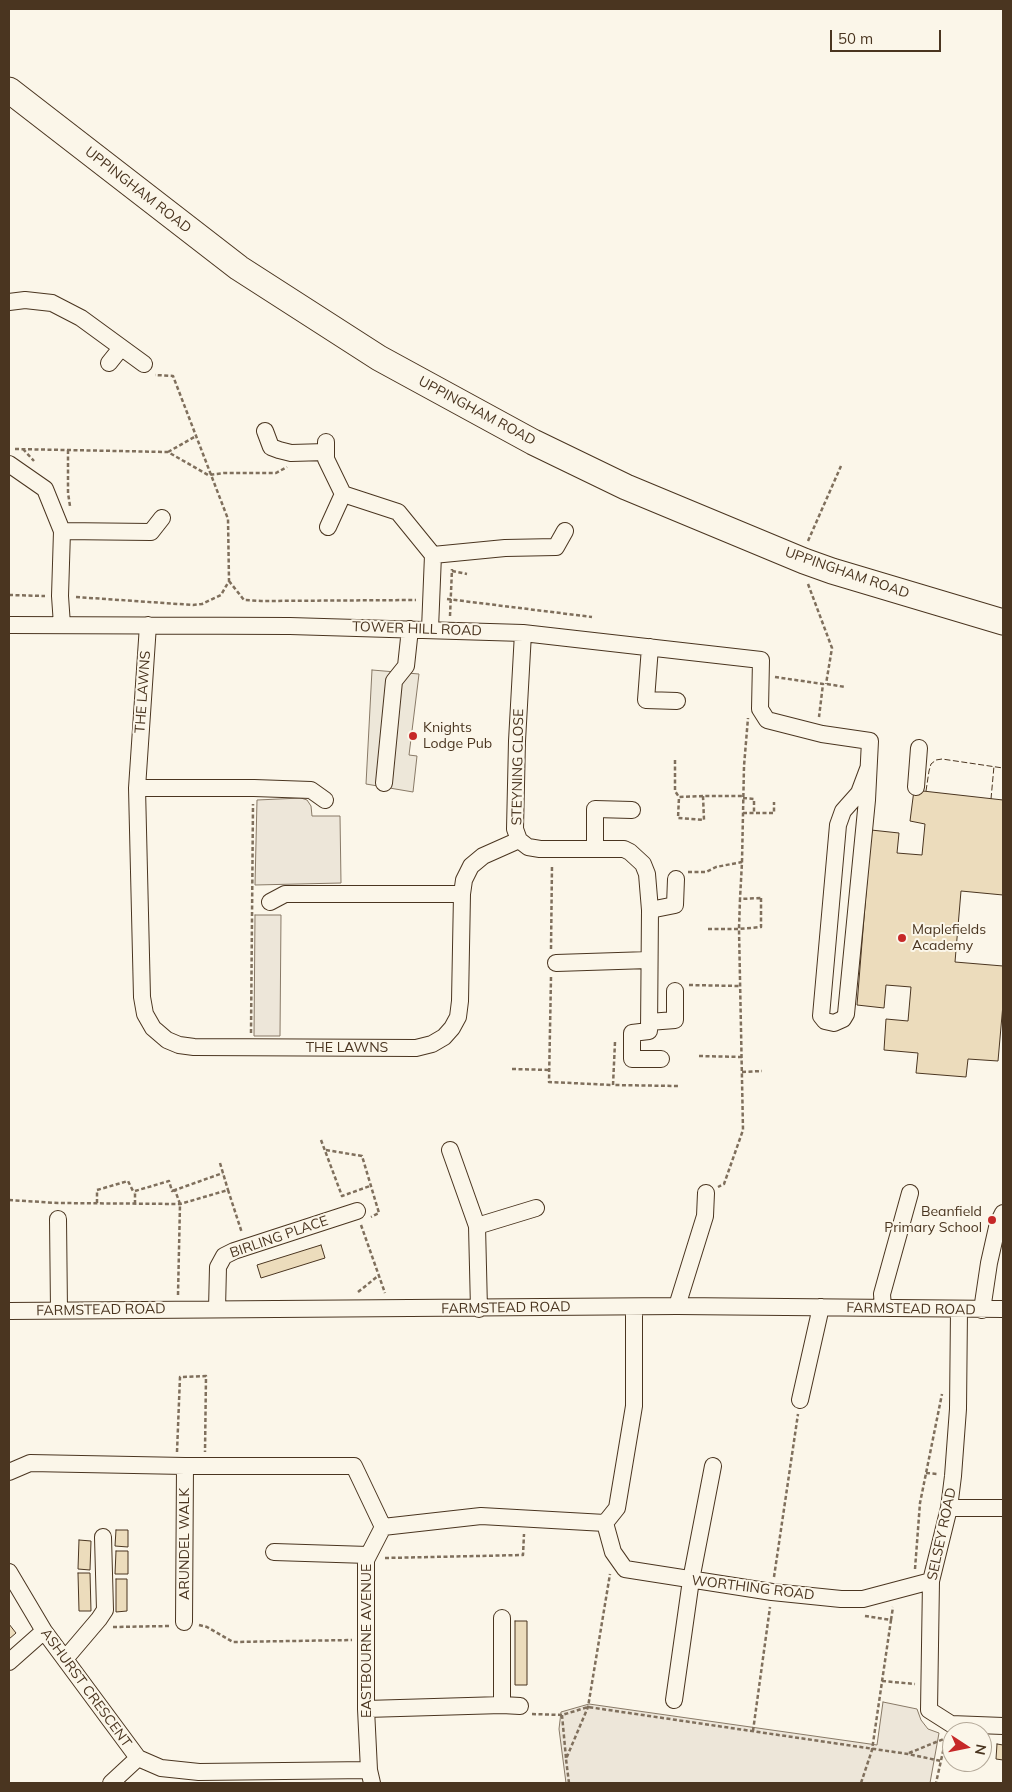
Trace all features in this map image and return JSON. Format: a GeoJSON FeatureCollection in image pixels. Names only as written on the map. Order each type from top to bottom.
{"type":"FeatureCollection","features":[{"type":"Feature","properties":{"kind":"highway","name":"UPPINGHAM ROAD"},"geometry":{"type":"LineString","coordinates":[[9,90],[239,268],[380,358],[533,442],[626,487],[802,560],[832,571],[1003,622]]}},
{"type":"Feature","properties":{"kind":"street"},"geometry":{"type":"LineString","coordinates":[[9,302],[25,300],[52,303],[81,318],[144,364]]}},
{"type":"Feature","properties":{"kind":"street"},"geometry":{"type":"LineString","coordinates":[[109,363],[121,348]]}},
{"type":"Feature","properties":{"kind":"street"},"geometry":{"type":"LineString","coordinates":[[266,431],[271,447],[291,453],[326,447],[326,459],[343,494],[398,512],[433,555],[430,629]]}},
{"type":"Feature","properties":{"kind":"street"},"geometry":{"type":"LineString","coordinates":[[9,464],[45,489],[68,531],[60,596],[62,625]]}},
{"type":"Feature","properties":{"kind":"street"},"geometry":{"type":"LineString","coordinates":[[328,527],[343,494]]}},
{"type":"Feature","properties":{"kind":"street"},"geometry":{"type":"LineString","coordinates":[[68,531],[154,538],[162,518]]}},
{"type":"Feature","properties":{"kind":"street"},"geometry":{"type":"LineString","coordinates":[[433,555],[505,548],[556,547],[565,531]]}},
{"type":"Feature","properties":{"kind":"street","name":"TOWER HILL ROAD"},"geometry":{"type":"LineString","coordinates":[[9,625],[290,626],[523,633],[761,660],[761,675]]}},
{"type":"Feature","properties":{"kind":"street","name":"THE LAWNS"},"geometry":{"type":"LineString","coordinates":[[148,625],[137,788],[142,997],[145,1014],[153,1028],[167,1040],[179,1045],[194,1047],[416,1048],[432,1044],[444,1037],[452,1028],[458,1016],[464,880],[471,866],[483,856],[519,840]]}},
{"type":"Feature","properties":{"kind":"street"},"geometry":{"type":"LineString","coordinates":[[384,783],[394,681],[406,666],[410,629]]}},
{"type":"Feature","properties":{"kind":"street","name":"STEYNING CLOSE"},"geometry":{"type":"LineString","coordinates":[[523,633],[517,741],[515,829],[519,840],[528,847],[540,850],[624,849],[643,864],[647,874],[650,910],[649,1026]]}},
{"type":"Feature","properties":{"kind":"street"},"geometry":{"type":"LineString","coordinates":[[650,648],[646,700],[677,701]]}},
{"type":"Feature","properties":{"kind":"street"},"geometry":{"type":"LineString","coordinates":[[761,675],[760,709],[766,720],[822,734],[870,741],[867,800],[846,1014],[843,1020],[834,1023],[825,1021],[821,1016],[838,825],[843,811],[859,793],[868,769]]}},
{"type":"Feature","properties":{"kind":"street"},"geometry":{"type":"LineString","coordinates":[[916,787],[919,748]]}},
{"type":"Feature","properties":{"kind":"street"},"geometry":{"type":"LineString","coordinates":[[137,788],[311,790],[325,800]]}},
{"type":"Feature","properties":{"kind":"street"},"geometry":{"type":"LineString","coordinates":[[595,848],[596,809],[632,810]]}},
{"type":"Feature","properties":{"kind":"street"},"geometry":{"type":"LineString","coordinates":[[650,910],[675,905],[679,876]]}},
{"type":"Feature","properties":{"kind":"street"},"geometry":{"type":"LineString","coordinates":[[270,902],[286,894],[462,894]]}},
{"type":"Feature","properties":{"kind":"street"},"geometry":{"type":"LineString","coordinates":[[553,963],[649,960]]}},
{"type":"Feature","properties":{"kind":"street"},"geometry":{"type":"LineString","coordinates":[[661,1059],[632,1059],[632,1033],[649,1026],[675,1020],[679,988]]}},
{"type":"Feature","properties":{"kind":"street"},"geometry":{"type":"LineString","coordinates":[[450,1150],[477,1226],[479,1309]]}},
{"type":"Feature","properties":{"kind":"street"},"geometry":{"type":"LineString","coordinates":[[677,1306],[705,1216],[706,1193]]}},
{"type":"Feature","properties":{"kind":"street"},"geometry":{"type":"LineString","coordinates":[[883,1308],[882,1294],[910,1193]]}},
{"type":"Feature","properties":{"kind":"street"},"geometry":{"type":"LineString","coordinates":[[477,1226],[536,1208]]}},
{"type":"Feature","properties":{"kind":"street"},"geometry":{"type":"LineString","coordinates":[[58,1211],[59,1310]]}},
{"type":"Feature","properties":{"kind":"street"},"geometry":{"type":"LineString","coordinates":[[982,1310],[992,1247],[998,1223],[1003,1213]]}},
{"type":"Feature","properties":{"kind":"street","name":"BIRLING PLACE"},"geometry":{"type":"LineString","coordinates":[[217,1308],[218,1267],[224,1256],[247,1246],[359,1217]]}},
{"type":"Feature","properties":{"kind":"street","name":"FARMSTEAD ROAD"},"geometry":{"type":"LineString","coordinates":[[9,1311],[217,1308],[479,1309],[677,1306],[1003,1310]]}},
{"type":"Feature","properties":{"kind":"street"},"geometry":{"type":"LineString","coordinates":[[9,1472],[30,1463],[180,1466],[354,1466],[383,1527],[481,1516],[605,1523],[617,1508],[634,1406],[634,1307]]}},
{"type":"Feature","properties":{"kind":"street"},"geometry":{"type":"LineString","coordinates":[[800,1400],[821,1308]]}},
{"type":"Feature","properties":{"kind":"street","name":"SELSEY ROAD"},"geometry":{"type":"LineString","coordinates":[[959,1310],[958,1409],[949,1508],[931,1582],[929,1710],[951,1724],[1003,1726]]}},
{"type":"Feature","properties":{"kind":"street","name":"ARUNDEL WALK"},"geometry":{"type":"LineString","coordinates":[[180,1466],[184,1622]]}},
{"type":"Feature","properties":{"kind":"street"},"geometry":{"type":"LineString","coordinates":[[674,1700],[691,1580],[713,1466]]}},
{"type":"Feature","properties":{"kind":"street"},"geometry":{"type":"LineString","coordinates":[[949,1508],[1003,1508]]}},
{"type":"Feature","properties":{"kind":"street","name":"WORTHING ROAD"},"geometry":{"type":"LineString","coordinates":[[605,1523],[613,1552],[625,1569],[772,1592],[841,1599],[863,1599],[931,1582]]}},
{"type":"Feature","properties":{"kind":"street","name":"EASTBOURNE AVENUE"},"geometry":{"type":"LineString","coordinates":[[370,1777],[366,1709],[367,1558],[383,1527]]}},
{"type":"Feature","properties":{"kind":"street"},"geometry":{"type":"LineString","coordinates":[[65,1659],[99,1619],[104,1610],[103,1537]]}},
{"type":"Feature","properties":{"kind":"street"},"geometry":{"type":"LineString","coordinates":[[274,1552],[367,1558]]}},
{"type":"Feature","properties":{"kind":"street","name":"ASHURST CRESCENT"},"geometry":{"type":"LineString","coordinates":[[9,1572],[44,1631],[138,1758],[161,1768],[199,1772],[225,1778],[370,1777]]}},
{"type":"Feature","properties":{"kind":"street"},"geometry":{"type":"LineString","coordinates":[[502,1618],[502,1705]]}},
{"type":"Feature","properties":{"kind":"street"},"geometry":{"type":"LineString","coordinates":[[9,1662],[44,1631]]}},
{"type":"Feature","properties":{"kind":"street"},"geometry":{"type":"LineString","coordinates":[[366,1709],[520,1706]]}},
{"type":"Feature","properties":{"kind":"street"},"geometry":{"type":"LineString","coordinates":[[111,1783],[138,1758]]}},
{"type":"Feature","properties":{"kind":"path"},"geometry":{"type":"LineString","coordinates":[[9,595],[60,596],[193,605],[202,604],[221,595],[229,581],[228,519],[172,376],[151,374],[144,364]]}},
{"type":"Feature","properties":{"kind":"path"},"geometry":{"type":"LineString","coordinates":[[168,452],[196,436]]}},
{"type":"Feature","properties":{"kind":"path"},"geometry":{"type":"LineString","coordinates":[[9,449],[168,452],[208,475],[224,473],[276,473],[289,466],[291,453]]}},
{"type":"Feature","properties":{"kind":"path"},"geometry":{"type":"LineString","coordinates":[[68,450],[68,531]]}},
{"type":"Feature","properties":{"kind":"path"},"geometry":{"type":"LineString","coordinates":[[822,734],[818,723],[832,648],[802,568],[802,560],[841,466]]}},
{"type":"Feature","properties":{"kind":"path"},"geometry":{"type":"LineString","coordinates":[[450,630],[453,553]]}},
{"type":"Feature","properties":{"kind":"path"},"geometry":{"type":"LineString","coordinates":[[452,571],[467,574]]}},
{"type":"Feature","properties":{"kind":"path"},"geometry":{"type":"LineString","coordinates":[[229,581],[244,600],[450,599],[592,617]]}},
{"type":"Feature","properties":{"kind":"path"},"geometry":{"type":"LineString","coordinates":[[761,675],[846,687]]}},
{"type":"Feature","properties":{"kind":"path"},"geometry":{"type":"LineString","coordinates":[[706,1193],[724,1184],[743,1130],[739,929],[744,766],[750,700],[760,698]]}},
{"type":"Feature","properties":{"kind":"path"},"geometry":{"type":"LineString","coordinates":[[675,760],[675,790],[679,797],[678,818],[704,820],[703,796]]}},
{"type":"Feature","properties":{"kind":"path"},"geometry":{"type":"LineString","coordinates":[[251,1047],[254,788]]}},
{"type":"Feature","properties":{"kind":"path"},"geometry":{"type":"LineString","coordinates":[[679,797],[754,798],[754,813]]}},
{"type":"Feature","properties":{"kind":"path"},"geometry":{"type":"LineString","coordinates":[[743,813],[774,813],[774,802]]}},
{"type":"Feature","properties":{"kind":"path"},"geometry":{"type":"LineString","coordinates":[[552,849],[553,963],[550,1082],[613,1085]]}},
{"type":"Feature","properties":{"kind":"path"},"geometry":{"type":"LineString","coordinates":[[679,876],[706,872],[716,867],[742,862]]}},
{"type":"Feature","properties":{"kind":"path"},"geometry":{"type":"LineString","coordinates":[[708,929],[762,927],[761,898],[740,900]]}},
{"type":"Feature","properties":{"kind":"path"},"geometry":{"type":"LineString","coordinates":[[679,988],[740,986]]}},
{"type":"Feature","properties":{"kind":"path"},"geometry":{"type":"LineString","coordinates":[[698,1056],[742,1057]]}},
{"type":"Feature","properties":{"kind":"path"},"geometry":{"type":"LineString","coordinates":[[512,1069],[550,1070]]}},
{"type":"Feature","properties":{"kind":"path"},"geometry":{"type":"LineString","coordinates":[[742,1072],[762,1071]]}},
{"type":"Feature","properties":{"kind":"path"},"geometry":{"type":"LineString","coordinates":[[321,1140],[342,1196],[371,1186]]}},
{"type":"Feature","properties":{"kind":"path"},"geometry":{"type":"LineString","coordinates":[[326,1150],[362,1156],[379,1213],[359,1217],[385,1295],[385,1309]]}},
{"type":"Feature","properties":{"kind":"path"},"geometry":{"type":"LineString","coordinates":[[220,1163],[247,1246]]}},
{"type":"Feature","properties":{"kind":"path"},"geometry":{"type":"LineString","coordinates":[[135,1194],[135,1191],[169,1181],[172,1191],[223,1173]]}},
{"type":"Feature","properties":{"kind":"path"},"geometry":{"type":"LineString","coordinates":[[97,1203],[97,1190],[128,1181],[135,1194],[135,1204]]}},
{"type":"Feature","properties":{"kind":"path"},"geometry":{"type":"LineString","coordinates":[[175,1190],[180,1204],[177,1309]]}},
{"type":"Feature","properties":{"kind":"path"},"geometry":{"type":"LineString","coordinates":[[9,1200],[58,1211],[97,1203],[180,1204],[228,1190]]}},
{"type":"Feature","properties":{"kind":"path"},"geometry":{"type":"LineString","coordinates":[[354,1309],[356,1295],[378,1276]]}},
{"type":"Feature","properties":{"kind":"path"},"geometry":{"type":"LineString","coordinates":[[180,1466],[180,1377],[206,1376],[205,1466]]}},
{"type":"Feature","properties":{"kind":"path"},"geometry":{"type":"LineString","coordinates":[[915,1586],[920,1503],[943,1385]]}},
{"type":"Feature","properties":{"kind":"path"},"geometry":{"type":"LineString","coordinates":[[753,1731],[800,1400]]}},
{"type":"Feature","properties":{"kind":"path"},"geometry":{"type":"LineString","coordinates":[[367,1558],[523,1555],[525,1518]]}},
{"type":"Feature","properties":{"kind":"path"},"geometry":{"type":"LineString","coordinates":[[566,1759],[588,1707],[613,1552]]}},
{"type":"Feature","properties":{"kind":"path"},"geometry":{"type":"LineString","coordinates":[[861,1783],[872,1750],[891,1620],[864,1615]]}},
{"type":"Feature","properties":{"kind":"path"},"geometry":{"type":"LineString","coordinates":[[99,1619],[106,1627],[172,1626],[184,1622],[207,1627],[233,1642],[366,1640]]}},
{"type":"Feature","properties":{"kind":"path"},"geometry":{"type":"LineString","coordinates":[[882,1681],[929,1685]]}},
{"type":"Feature","properties":{"kind":"path"},"geometry":{"type":"LineString","coordinates":[[520,1706],[525,1714],[562,1715],[588,1707],[908,1754],[941,1761]]}},
{"type":"Feature","properties":{"kind":"path"},"geometry":{"type":"LineString","coordinates":[[562,1715],[569,1783]]}},
{"type":"Feature","properties":{"kind":"path"},"geometry":{"type":"LineString","coordinates":[[908,1754],[946,1738],[936,1783]]}},
{"type":"Feature","properties":{"kind":"shaded area"},"geometry":{"type":"Polygon","coordinates":[[[372,670],[419,674],[409,755],[417,756],[413,792],[366,784],[372,670]]]}},
{"type":"Feature","properties":{"kind":"shaded area"},"geometry":{"type":"Polygon","coordinates":[[[301,798],[307,800],[311,806],[312,816],[340,816],[341,883],[255,885],[257,800],[301,798]]]}},
{"type":"Feature","properties":{"kind":"shaded area"},"geometry":{"type":"Polygon","coordinates":[[[255,915],[281,915],[280,1036],[254,1036],[255,915]]]}},
{"type":"Feature","properties":{"kind":"shaded area"},"geometry":{"type":"Polygon","coordinates":[[[883,1702],[917,1709],[921,1720],[928,1729],[939,1733],[930,1783],[566,1783],[559,1729],[561,1712],[589,1704],[877,1745],[883,1702]]]}},
{"type":"Feature","properties":{"kind":"building"},"geometry":{"type":"Polygon","coordinates":[[[914,790],[1003,800],[1003,895],[961,891],[955,962],[1003,966],[1003,1004],[998,1061],[968,1059],[966,1077],[916,1073],[918,1053],[884,1050],[886,1019],[908,1021],[911,987],[886,985],[884,1008],[857,1005],[871,830],[899,833],[897,853],[922,855],[925,824],[910,821],[914,790]]]}},
{"type":"Feature","properties":{"kind":"building"},"geometry":{"type":"Polygon","coordinates":[[[321,1245],[325,1258],[261,1278],[257,1265],[321,1245]]]}},
{"type":"Feature","properties":{"kind":"building"},"geometry":{"type":"Polygon","coordinates":[[[116,1530],[128,1530],[128,1547],[115,1546],[116,1530]]]}},
{"type":"Feature","properties":{"kind":"building"},"geometry":{"type":"Polygon","coordinates":[[[79,1540],[91,1541],[90,1570],[78,1569],[79,1540]]]}},
{"type":"Feature","properties":{"kind":"building"},"geometry":{"type":"Polygon","coordinates":[[[116,1551],[128,1551],[128,1574],[115,1574],[116,1551]]]}},
{"type":"Feature","properties":{"kind":"building"},"geometry":{"type":"Polygon","coordinates":[[[78,1573],[90,1573],[91,1611],[79,1611],[78,1573]]]}},
{"type":"Feature","properties":{"kind":"building"},"geometry":{"type":"Polygon","coordinates":[[[116,1579],[127,1579],[127,1611],[116,1612],[116,1579]]]}},
{"type":"Feature","properties":{"kind":"building"},"geometry":{"type":"Polygon","coordinates":[[[515,1621],[527,1621],[527,1685],[515,1685],[515,1621]]]}},
{"type":"Feature","properties":{"kind":"building"},"geometry":{"type":"Polygon","coordinates":[[[9,1624],[16,1633],[9,1639],[9,1624]]]}},
{"type":"Feature","properties":{"kind":"building"},"geometry":{"type":"Polygon","coordinates":[[[997,1744],[1003,1745],[1003,1760],[996,1759],[997,1744]]]}},
{"type":"Feature","properties":{"kind":"fence"},"geometry":{"type":"LineString","coordinates":[[926,791],[931,764],[936,760],[942,759],[1003,768]]}},
{"type":"Feature","properties":{"kind":"fence"},"geometry":{"type":"LineString","coordinates":[[991,799],[994,766]]}},
{"type":"Feature","properties":{"kind":"place","name":"Knights Lodge Pub"},"geometry":{"type":"Point","coordinates":[413,736]}},
{"type":"Feature","properties":{"kind":"place","name":"Maplefields Academy"},"geometry":{"type":"Point","coordinates":[902,938]}},
{"type":"Feature","properties":{"kind":"place","name":"Beanfield Primary School"},"geometry":{"type":"Point","coordinates":[992,1220]}}]}
